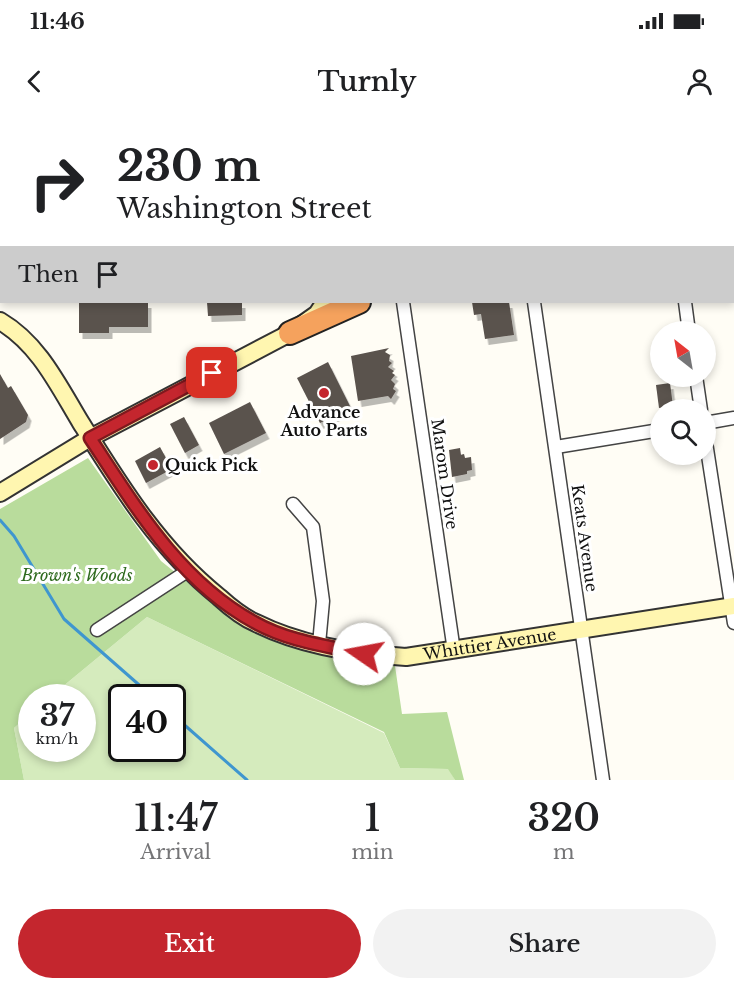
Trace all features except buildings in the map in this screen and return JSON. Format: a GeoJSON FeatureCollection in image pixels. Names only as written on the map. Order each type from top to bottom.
{"type":"FeatureCollection","features":[{"type":"Feature","properties":{"kind":"highway"},"geometry":{"type":"LineString","coordinates":[[290,333],[357,303]]}},
{"type":"Feature","properties":{"kind":"street"},"geometry":{"type":"LineString","coordinates":[[0,493],[90,438],[290,333],[317,314],[324,303]]}},
{"type":"Feature","properties":{"kind":"street","name":"Marom Drive"},"geometry":{"type":"LineString","coordinates":[[403,303],[454,651]]}},
{"type":"Feature","properties":{"kind":"street","name":"Keats Avenue"},"geometry":{"type":"LineString","coordinates":[[534,303],[603,780]]}},
{"type":"Feature","properties":{"kind":"street"},"geometry":{"type":"LineString","coordinates":[[685,303],[688,321]]}},
{"type":"Feature","properties":{"kind":"street","name":"Whittier Avenue"},"geometry":{"type":"LineString","coordinates":[[0,321],[26,339],[39,355],[90,438],[156,537],[189,570],[236,611],[255,623],[304,641],[364,654],[406,657],[733,606]]}},
{"type":"Feature","properties":{"kind":"street"},"geometry":{"type":"LineString","coordinates":[[716,421],[734,418]]}},
{"type":"Feature","properties":{"kind":"street"},"geometry":{"type":"LineString","coordinates":[[556,447],[650,432]]}},
{"type":"Feature","properties":{"kind":"street"},"geometry":{"type":"LineString","coordinates":[[710,465],[734,624]]}},
{"type":"Feature","properties":{"kind":"street"},"geometry":{"type":"LineString","coordinates":[[293,504],[313,527],[323,601],[319,644]]}},
{"type":"Feature","properties":{"kind":"street"},"geometry":{"type":"LineString","coordinates":[[97,630],[189,570]]}},
{"type":"Feature","properties":{"kind":"green space","name":"Brown's Woods"},"geometry":{"type":"Polygon","coordinates":[[[88,458],[161,561],[232,618],[394,659],[402,714],[447,712],[464,780],[455,780],[448,769],[400,768],[384,732],[147,617],[66,684],[18,684],[18,724],[14,728],[18,762],[21,762],[24,780],[0,780],[0,509],[88,458]]]}},
{"type":"Feature","properties":{"kind":"green space"},"geometry":{"type":"Polygon","coordinates":[[[147,617],[384,733],[400,768],[449,769],[455,780],[24,780],[21,762],[96,762],[96,684],[66,684],[147,617]]]}},
{"type":"Feature","properties":{"kind":"green space"},"geometry":{"type":"Polygon","coordinates":[[[18,724],[18,749],[14,728],[18,724]]]}},
{"type":"Feature","properties":{"kind":"waterway"},"geometry":{"type":"LineString","coordinates":[[0,520],[14,536],[64,619],[138,684]]}},
{"type":"Feature","properties":{"kind":"waterway"},"geometry":{"type":"LineString","coordinates":[[186,726],[247,780]]}},
{"type":"Feature","properties":{"kind":"place","name":"Advance Auto Parts"},"geometry":{"type":"Point","coordinates":[324,393]}},
{"type":"Feature","properties":{"kind":"place","name":"Quick Pick"},"geometry":{"type":"Point","coordinates":[153,465]}},
{"type":"Feature","properties":{"kind":"route"},"geometry":{"type":"LineString","coordinates":[[212,373],[90,438],[156,537],[206,586],[236,611],[273,631],[304,641],[364,654]]}}]}
